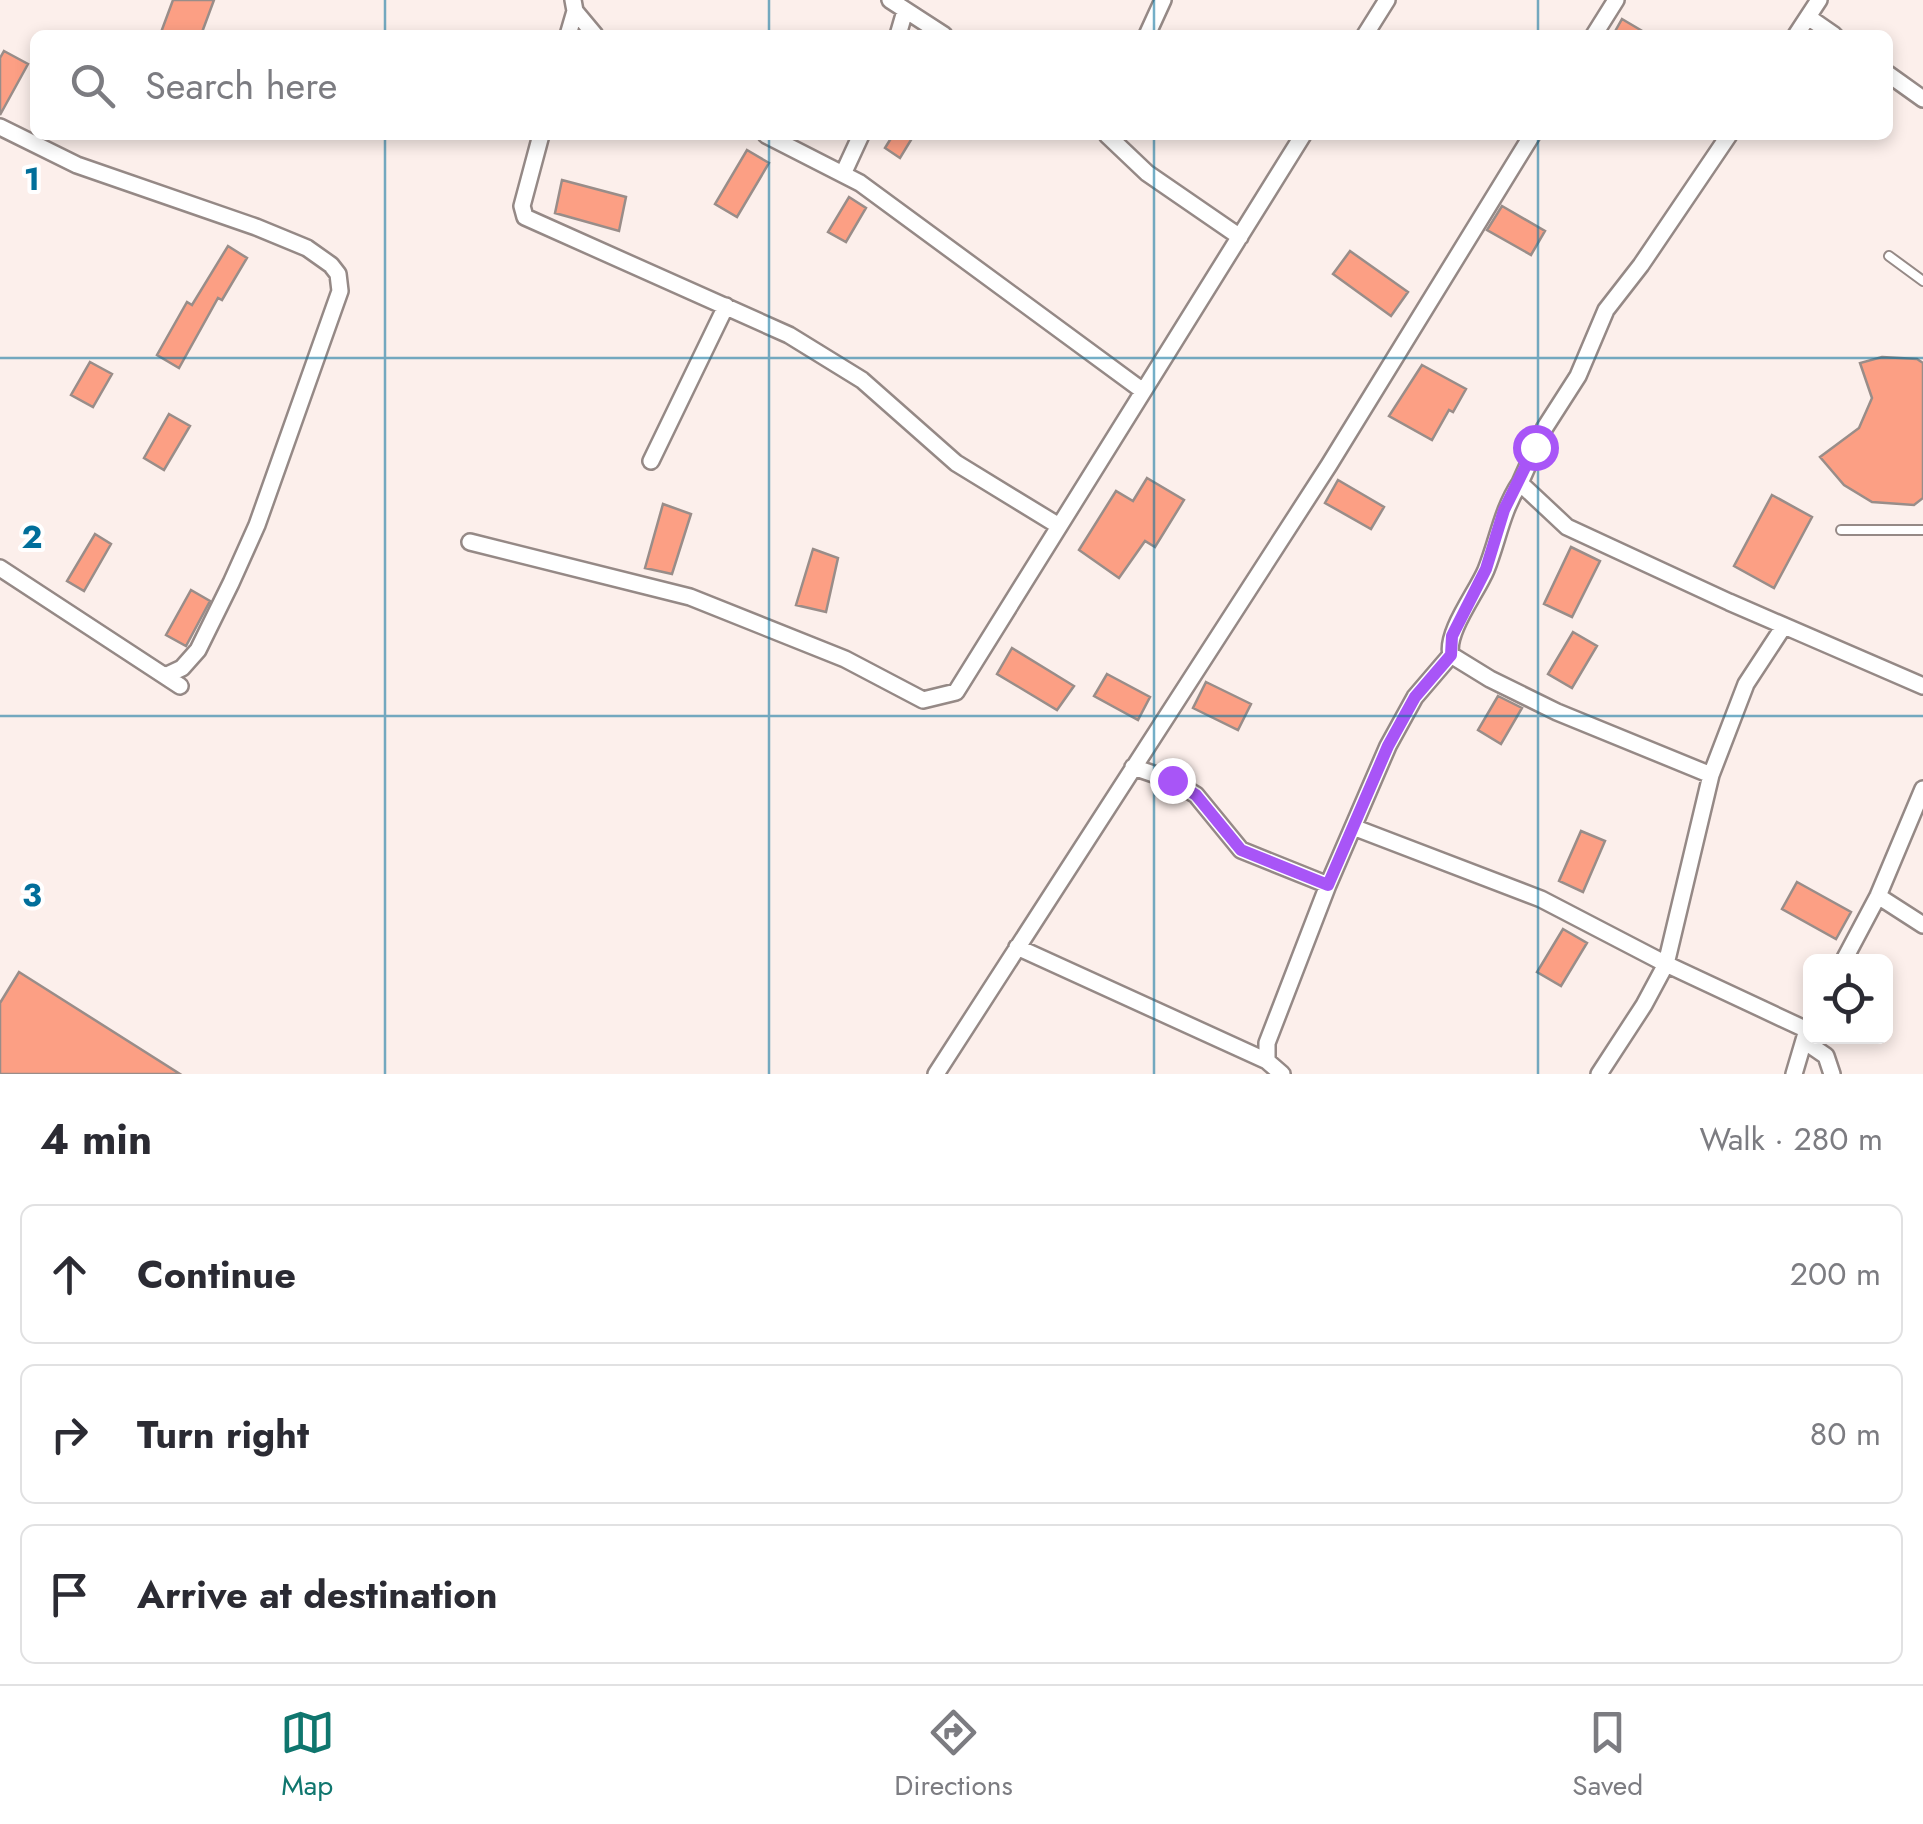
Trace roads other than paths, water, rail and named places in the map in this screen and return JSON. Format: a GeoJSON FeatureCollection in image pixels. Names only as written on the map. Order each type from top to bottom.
{"type":"FeatureCollection","features":[{"type":"Feature","properties":{"kind":"street"},"geometry":{"type":"LineString","coordinates":[[890,0],[936,30]]}},
{"type":"Feature","properties":{"kind":"street"},"geometry":{"type":"LineString","coordinates":[[1149,30],[1163,0]]}},
{"type":"Feature","properties":{"kind":"street"},"geometry":{"type":"LineString","coordinates":[[1368,30],[1387,0]]}},
{"type":"Feature","properties":{"kind":"street"},"geometry":{"type":"LineString","coordinates":[[1597,30],[1616,0]]}},
{"type":"Feature","properties":{"kind":"street"},"geometry":{"type":"LineString","coordinates":[[1799,30],[1819,0]]}},
{"type":"Feature","properties":{"kind":"street"},"geometry":{"type":"LineString","coordinates":[[574,6],[591,30]]}},
{"type":"Feature","properties":{"kind":"street"},"geometry":{"type":"LineString","coordinates":[[900,30],[906,11]]}},
{"type":"Feature","properties":{"kind":"street"},"geometry":{"type":"LineString","coordinates":[[1808,17],[1827,30]]}},
{"type":"Feature","properties":{"kind":"street"},"geometry":{"type":"LineString","coordinates":[[1893,78],[1923,99]]}},
{"type":"Feature","properties":{"kind":"street"},"geometry":{"type":"LineString","coordinates":[[0,127],[77,165],[308,248],[338,274],[340,291],[258,525],[198,650],[182,668],[165,676]]}},
{"type":"Feature","properties":{"kind":"street"},"geometry":{"type":"LineString","coordinates":[[540,140],[522,206],[525,217],[789,335],[862,380],[956,463],[1060,526]]}},
{"type":"Feature","properties":{"kind":"street"},"geometry":{"type":"LineString","coordinates":[[776,140],[842,174],[1144,391]]}},
{"type":"Feature","properties":{"kind":"street"},"geometry":{"type":"LineString","coordinates":[[842,174],[859,140]]}},
{"type":"Feature","properties":{"kind":"street"},"geometry":{"type":"LineString","coordinates":[[1111,140],[1146,173],[1240,237]]}},
{"type":"Feature","properties":{"kind":"street"},"geometry":{"type":"LineString","coordinates":[[470,542],[690,597],[845,659],[924,700],[956,692],[1300,140]]}},
{"type":"Feature","properties":{"kind":"street"},"geometry":{"type":"LineString","coordinates":[[936,1074],[1329,464],[1529,140]]}},
{"type":"Feature","properties":{"kind":"street"},"geometry":{"type":"LineString","coordinates":[[1267,1061],[1268,1042],[1328,885],[1388,746],[1415,697],[1451,655],[1452,636],[1486,569],[1504,510],[1544,429],[1578,376],[1606,310],[1726,140]]}},
{"type":"Feature","properties":{"kind":"street"},"geometry":{"type":"LineString","coordinates":[[651,461],[726,306]]}},
{"type":"Feature","properties":{"kind":"street"},"geometry":{"type":"LineString","coordinates":[[1520,482],[1568,527],[1923,686]]}},
{"type":"Feature","properties":{"kind":"street"},"geometry":{"type":"LineString","coordinates":[[0,568],[180,686]]}},
{"type":"Feature","properties":{"kind":"street"},"geometry":{"type":"LineString","coordinates":[[1599,1074],[1666,964],[1711,774],[1746,684],[1784,626]]}},
{"type":"Feature","properties":{"kind":"street"},"geometry":{"type":"LineString","coordinates":[[1451,655],[1557,712],[1711,774]]}},
{"type":"Feature","properties":{"kind":"street"},"geometry":{"type":"LineString","coordinates":[[1133,767],[1172,780],[1196,795],[1241,850],[1328,885]]}},
{"type":"Feature","properties":{"kind":"street"},"geometry":{"type":"LineString","coordinates":[[1848,954],[1878,896],[1923,788]]}},
{"type":"Feature","properties":{"kind":"street"},"geometry":{"type":"LineString","coordinates":[[1353,827],[1542,900],[1666,964],[1803,1024]]}},
{"type":"Feature","properties":{"kind":"street"},"geometry":{"type":"LineString","coordinates":[[1878,896],[1923,926]]}},
{"type":"Feature","properties":{"kind":"street"},"geometry":{"type":"LineString","coordinates":[[1017,948],[1267,1061],[1282,1074]]}},
{"type":"Feature","properties":{"kind":"street"},"geometry":{"type":"LineString","coordinates":[[1794,1074],[1804,1044]]}},
{"type":"Feature","properties":{"kind":"street"},"geometry":{"type":"LineString","coordinates":[[1810,1044],[1826,1056],[1832,1074]]}},
{"type":"Feature","properties":{"kind":"lane"},"geometry":{"type":"LineString","coordinates":[[1889,256],[1923,281]]}},
{"type":"Feature","properties":{"kind":"lane"},"geometry":{"type":"LineString","coordinates":[[1840,530],[1923,530]]}}]}
